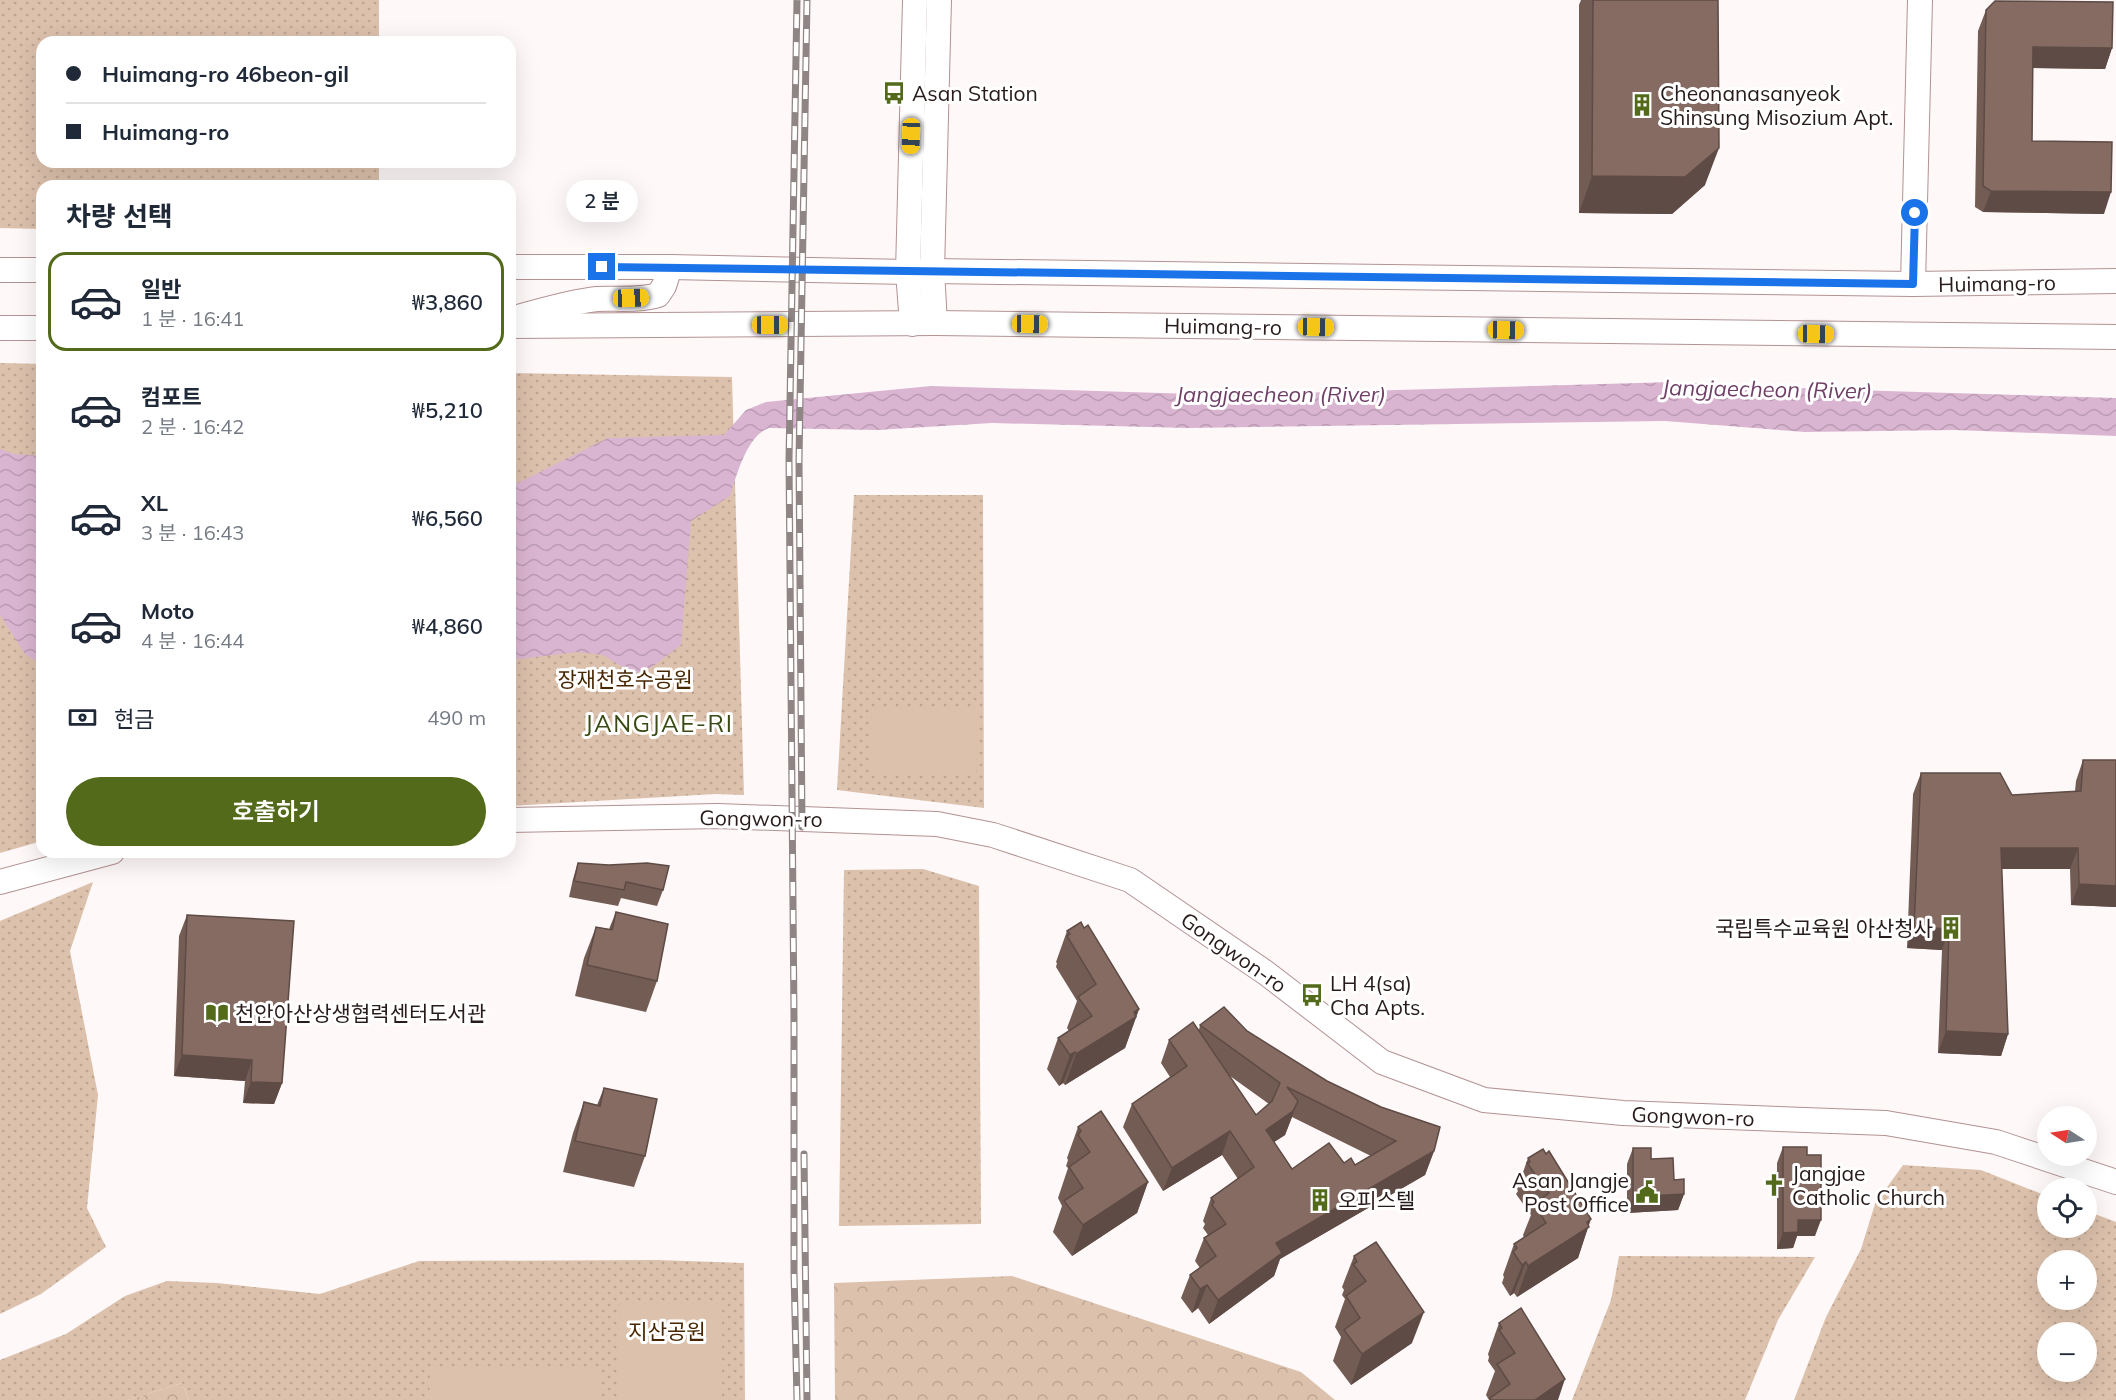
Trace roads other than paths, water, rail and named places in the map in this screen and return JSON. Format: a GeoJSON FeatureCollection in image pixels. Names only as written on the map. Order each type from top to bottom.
{"type":"FeatureCollection","features":[{"type":"Feature","properties":{"kind":"main road"},"geometry":{"type":"LineString","coordinates":[[915,0],[908,272],[923,323]]}},
{"type":"Feature","properties":{"kind":"main road"},"geometry":{"type":"LineString","coordinates":[[923,323],[933,271],[939,0]]}},
{"type":"Feature","properties":{"kind":"main road"},"geometry":{"type":"LineString","coordinates":[[1913,284],[1920,0]]}},
{"type":"Feature","properties":{"kind":"main road","name":"Huimang-ro"},"geometry":{"type":"LineString","coordinates":[[516,267],[670,267],[1913,284],[2116,281]]}},
{"type":"Feature","properties":{"kind":"main road"},"geometry":{"type":"LineString","coordinates":[[516,318],[563,305],[597,299],[647,298],[658,295],[664,286],[670,267]]}},
{"type":"Feature","properties":{"kind":"main road"},"geometry":{"type":"LineString","coordinates":[[0,270],[36,270]]}},
{"type":"Feature","properties":{"kind":"main road","name":"Huimang-ro"},"geometry":{"type":"LineString","coordinates":[[516,326],[923,323],[2116,337]]}},
{"type":"Feature","properties":{"kind":"main road"},"geometry":{"type":"LineString","coordinates":[[0,328],[36,328]]}},
{"type":"Feature","properties":{"kind":"main road","name":"Gongwon-ro"},"geometry":{"type":"LineString","coordinates":[[516,820],[730,817],[938,824],[993,835],[1130,879],[1266,973],[1382,1062],[1484,1100],[1623,1113],[1886,1123],[1996,1142],[2116,1182]]}},
{"type":"Feature","properties":{"kind":"main road"},"geometry":{"type":"LineString","coordinates":[[0,882],[90,858]]}},
{"type":"Feature","properties":{"kind":"water","name":"Jangjaecheon (River)"},"geometry":{"type":"Polygon","coordinates":[[[1673,382],[2116,398],[2116,436],[1955,430],[1805,432],[1665,421],[1187,428],[992,423],[877,430],[769,428],[754,439],[739,468],[730,496],[691,521],[681,645],[652,667],[634,674],[603,655],[578,652],[516,659],[516,484],[608,438],[724,435],[746,410],[766,402],[931,386],[1226,395],[1673,382]]]}},
{"type":"Feature","properties":{"kind":"water"},"geometry":{"type":"Polygon","coordinates":[[[0,449],[14,454],[36,456],[36,661],[25,654],[0,615],[0,449]]]}},
{"type":"Feature","properties":{"kind":"railway"},"geometry":{"type":"LineString","coordinates":[[797,0],[789,460],[794,1272],[797,1400]]}},
{"type":"Feature","properties":{"kind":"railway"},"geometry":{"type":"LineString","coordinates":[[802,827],[799,460],[807,0]]}},
{"type":"Feature","properties":{"kind":"railway"},"geometry":{"type":"LineString","coordinates":[[804,1154],[807,1400]]}},
{"type":"Feature","properties":{"kind":"place","name":"Asan Station"},"geometry":{"type":"Point","coordinates":[894,93]}},
{"type":"Feature","properties":{"kind":"place","name":"Cheonanasanyeok Shinsung Misozium Apt."},"geometry":{"type":"Point","coordinates":[1642,105]}},
{"type":"Feature","properties":{"kind":"place","name":"국립특수교육원 아산청사"},"geometry":{"type":"Point","coordinates":[1951,928]}},
{"type":"Feature","properties":{"kind":"place","name":"LH 4(sa) Cha Apts."},"geometry":{"type":"Point","coordinates":[1312,995]}},
{"type":"Feature","properties":{"kind":"place","name":"천안아산상생협력센터도서관"},"geometry":{"type":"Point","coordinates":[217,1013]}},
{"type":"Feature","properties":{"kind":"place","name":"Jangjae Catholic Church"},"geometry":{"type":"Point","coordinates":[1774,1185]}},
{"type":"Feature","properties":{"kind":"place","name":"Asan Jangje Post Office"},"geometry":{"type":"Point","coordinates":[1647,1192]}},
{"type":"Feature","properties":{"kind":"place","name":"오피스텔"},"geometry":{"type":"Point","coordinates":[1320,1200]}},
{"type":"Feature","properties":{"kind":"district","name":"JANGJAE-RI"},"geometry":{"type":"Point","coordinates":[659,723]}},
{"type":"Feature","properties":{"kind":"park label","name":"장재천호수공원"},"geometry":{"type":"Point","coordinates":[625,679]}},
{"type":"Feature","properties":{"kind":"park label","name":"지산공원"},"geometry":{"type":"Point","coordinates":[667,1331]}}]}
